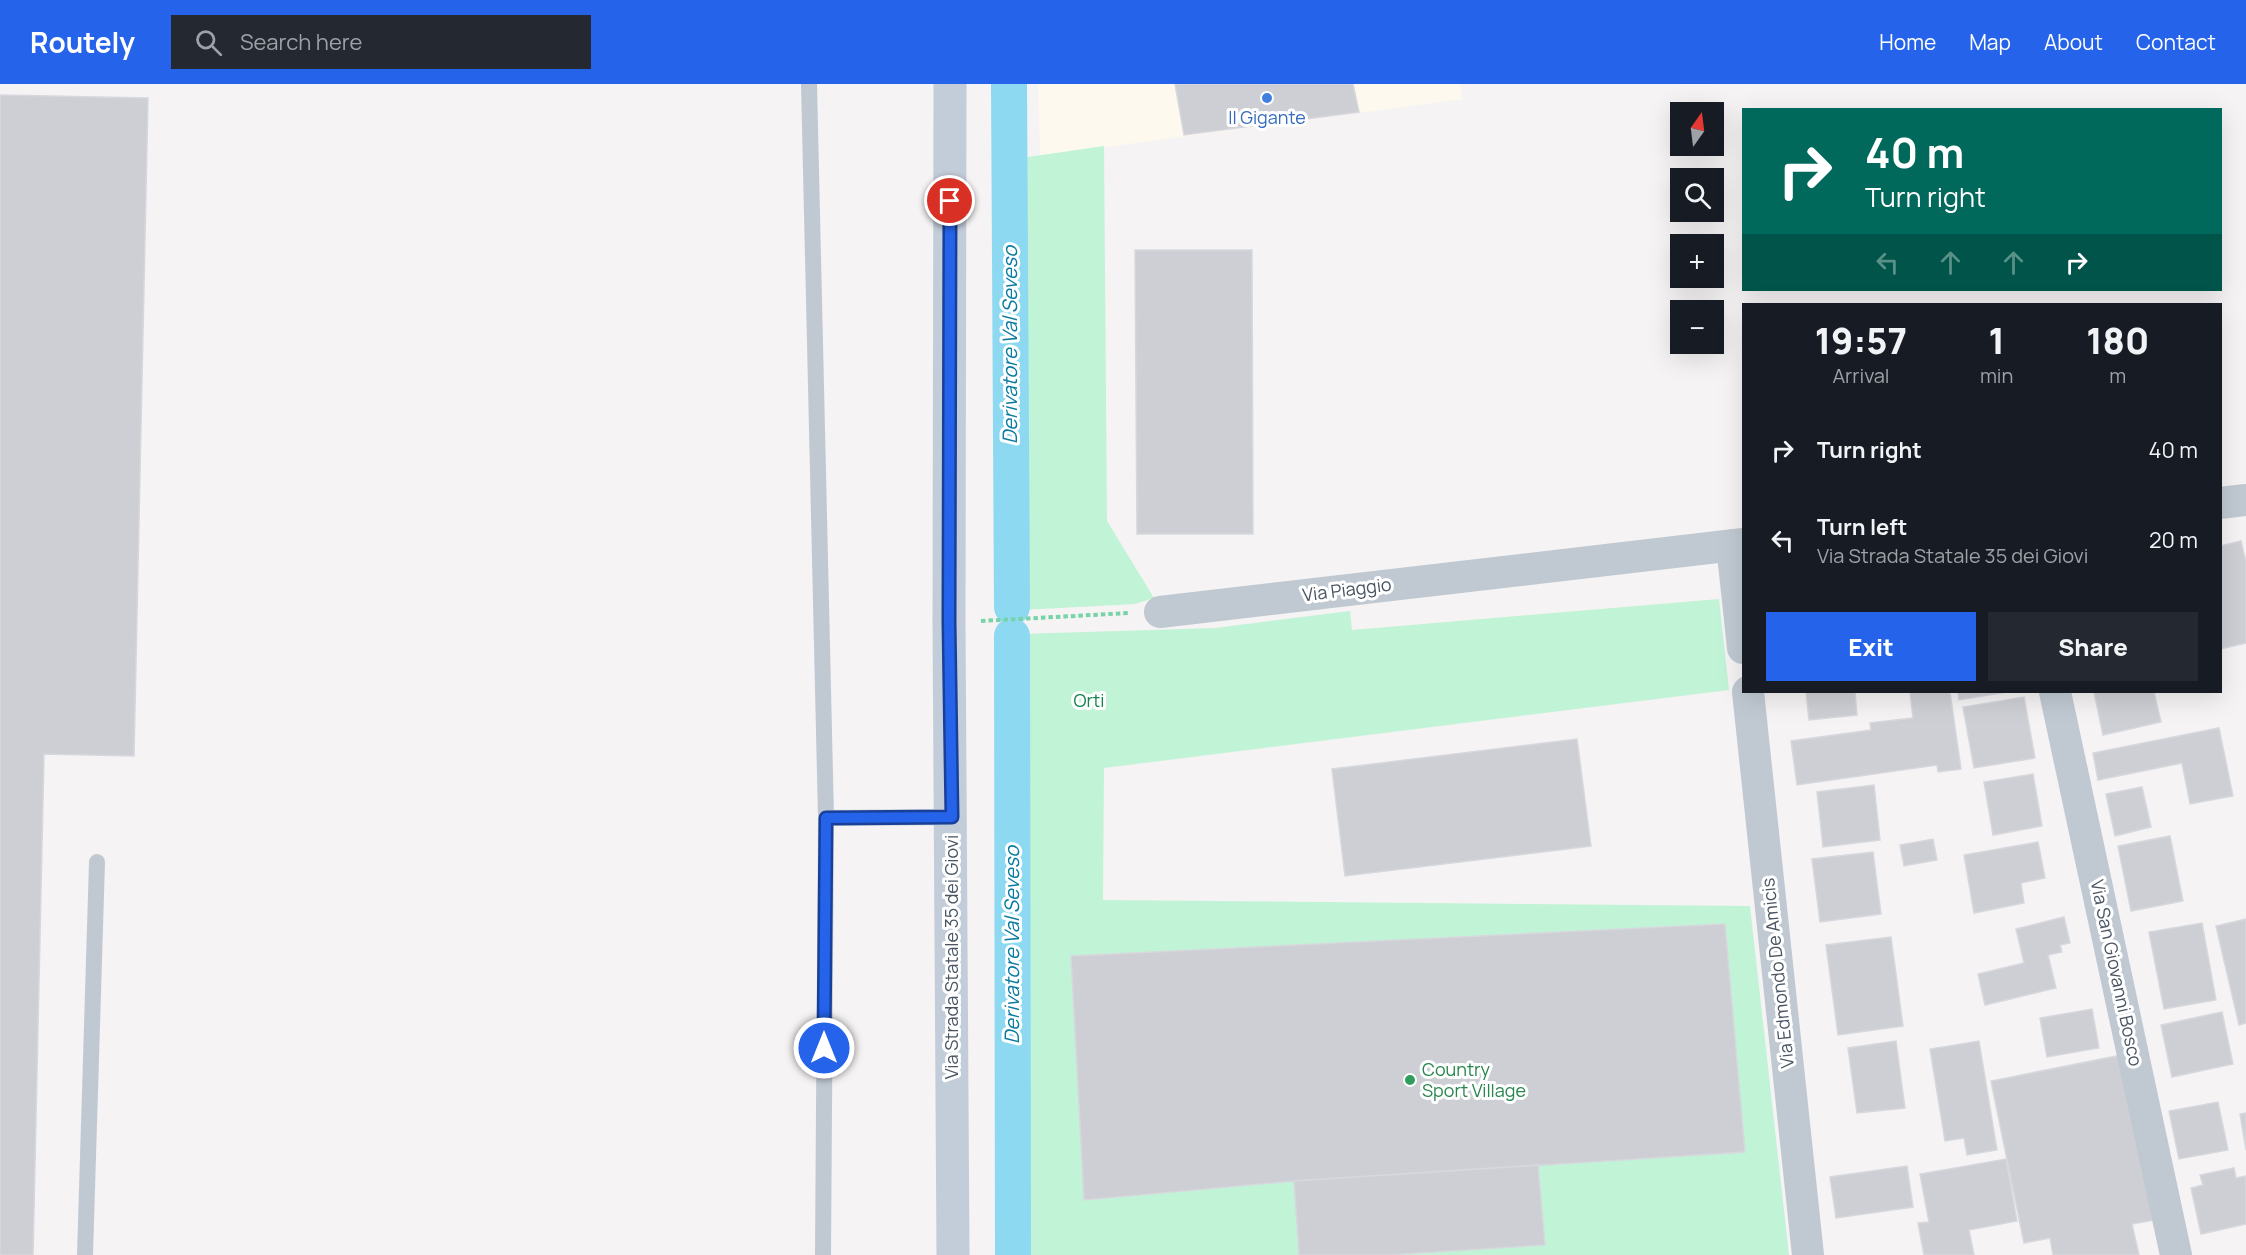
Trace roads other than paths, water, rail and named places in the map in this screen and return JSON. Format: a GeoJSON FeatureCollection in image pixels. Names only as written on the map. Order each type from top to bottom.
{"type":"FeatureCollection","features":[{"type":"Feature","properties":{"kind":"main road","name":"Via Strada Statale 35 dei Giovi"},"geometry":{"type":"LineString","coordinates":[[950,84],[949,622],[953,1255]]}},
{"type":"Feature","properties":{"kind":"street"},"geometry":{"type":"LineString","coordinates":[[2222,502],[2246,500]]}},
{"type":"Feature","properties":{"kind":"street"},"geometry":{"type":"LineString","coordinates":[[1737,545],[1742,631]]}},
{"type":"Feature","properties":{"kind":"street","name":"Via Piaggio"},"geometry":{"type":"LineString","coordinates":[[1160,612],[1737,545]]}},
{"type":"Feature","properties":{"kind":"street","name":"Via Edmondo De Amicis"},"geometry":{"type":"LineString","coordinates":[[1748,693],[1808,1255]]}},
{"type":"Feature","properties":{"kind":"street","name":"Via San Giovanni Bosco"},"geometry":{"type":"LineString","coordinates":[[2055,693],[2176,1255]]}},
{"type":"Feature","properties":{"kind":"lane"},"geometry":{"type":"LineString","coordinates":[[809,84],[826,818],[823,1255]]}},
{"type":"Feature","properties":{"kind":"lane"},"geometry":{"type":"LineString","coordinates":[[826,818],[952,817]]}},
{"type":"Feature","properties":{"kind":"lane"},"geometry":{"type":"LineString","coordinates":[[85,1255],[97,862]]}},
{"type":"Feature","properties":{"kind":"waterway","name":"Derivatore Val Seveso"},"geometry":{"type":"LineString","coordinates":[[1009,84],[1012,607]]}},
{"type":"Feature","properties":{"kind":"waterway","name":"Derivatore Val Seveso"},"geometry":{"type":"LineString","coordinates":[[1012,636],[1013,1255]]}},
{"type":"Feature","properties":{"kind":"place","name":"Il Gigante"},"geometry":{"type":"Point","coordinates":[1267,98]}},
{"type":"Feature","properties":{"kind":"place","name":"Country Sport Village"},"geometry":{"type":"Point","coordinates":[1410,1080]}},
{"type":"Feature","properties":{"kind":"park label","name":"Orti"},"geometry":{"type":"Point","coordinates":[1089,701]}}]}
